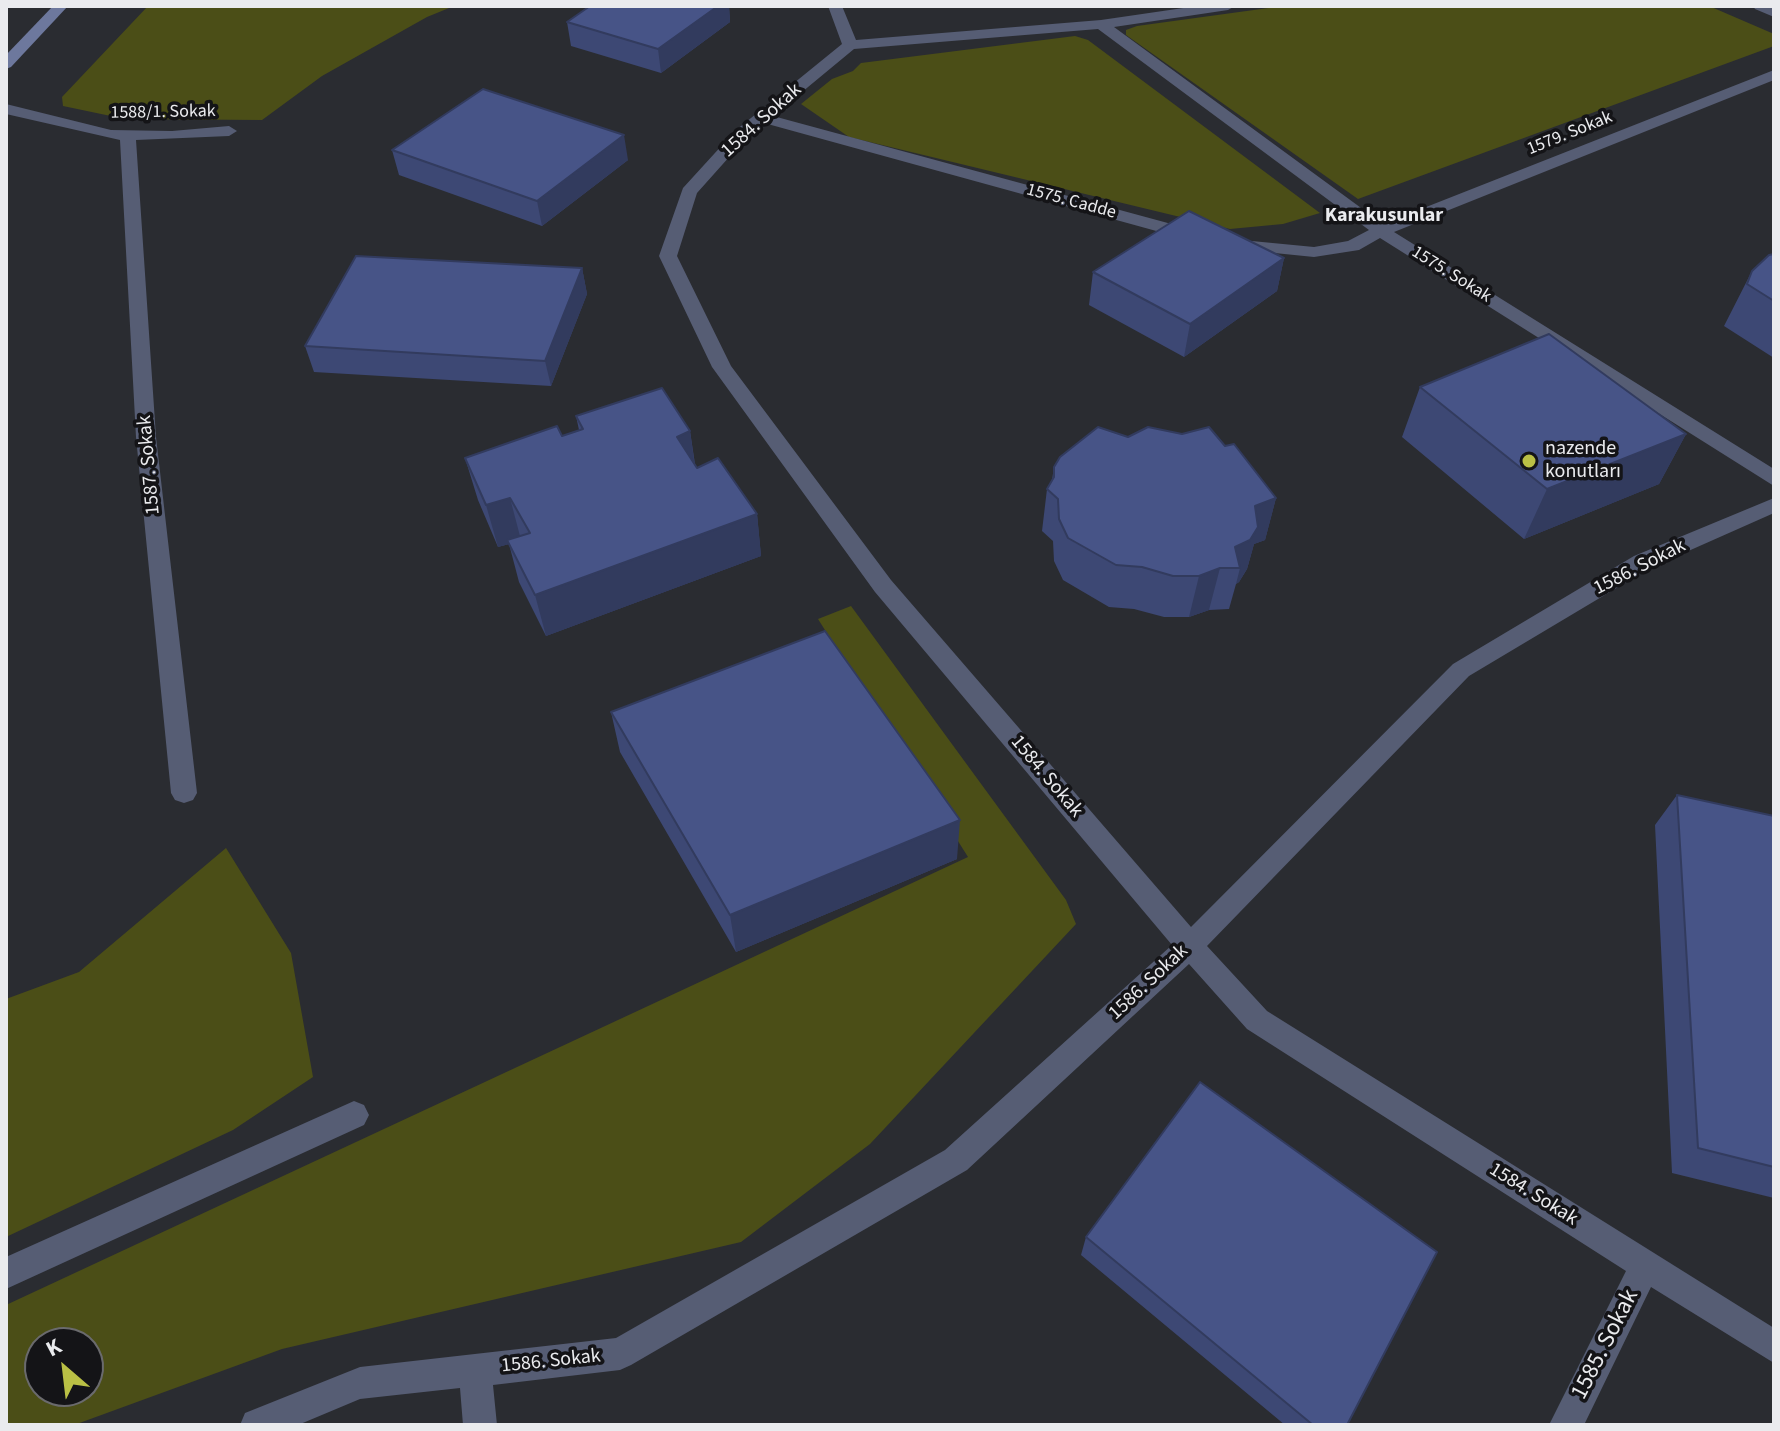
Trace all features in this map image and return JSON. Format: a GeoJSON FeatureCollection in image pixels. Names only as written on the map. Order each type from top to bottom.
{"type":"FeatureCollection","features":[{"type":"Feature","properties":{"kind":"street"},"geometry":{"type":"LineString","coordinates":[[6,64],[61,6]]}},
{"type":"Feature","properties":{"kind":"street"},"geometry":{"type":"LineString","coordinates":[[835,6],[850,45],[1101,24],[1228,6]]}},
{"type":"Feature","properties":{"kind":"street"},"geometry":{"type":"LineString","coordinates":[[1760,6],[1774,13]]}},
{"type":"Feature","properties":{"kind":"street","name":"1575. Sokak"},"geometry":{"type":"LineString","coordinates":[[1101,24],[1381,231],[1774,479]]}},
{"type":"Feature","properties":{"kind":"street","name":"1584. Sokak"},"geometry":{"type":"LineString","coordinates":[[850,45],[741,134],[689,192],[668,256],[722,367],[883,586],[1190,946],[1257,1020],[1774,1347]]}},
{"type":"Feature","properties":{"kind":"street","name":"1579. Sokak"},"geometry":{"type":"LineString","coordinates":[[1381,231],[1774,75]]}},
{"type":"Feature","properties":{"kind":"street","name":"1588/1. Sokak"},"geometry":{"type":"LineString","coordinates":[[6,109],[95,132],[128,136],[229,131]]}},
{"type":"Feature","properties":{"kind":"street","name":"1575. Cadde"},"geometry":{"type":"LineString","coordinates":[[762,118],[1220,242],[1314,252],[1353,246],[1381,231]]}},
{"type":"Feature","properties":{"kind":"street","name":"1587. Sokak"},"geometry":{"type":"LineString","coordinates":[[128,136],[146,437],[184,793]]}},
{"type":"Feature","properties":{"kind":"street","name":"1586. Sokak"},"geometry":{"type":"LineString","coordinates":[[257,1425],[360,1383],[620,1354],[956,1160],[1190,946],[1461,670],[1642,562],[1774,505]]}},
{"type":"Feature","properties":{"kind":"street"},"geometry":{"type":"LineString","coordinates":[[6,1273],[354,1115]]}},
{"type":"Feature","properties":{"kind":"street","name":"1585. Sokak"},"geometry":{"type":"LineString","coordinates":[[1566,1425],[1645,1266]]}},
{"type":"Feature","properties":{"kind":"street","name":"1586. Sokak"},"geometry":{"type":"LineString","coordinates":[[475,1370],[480,1425]]}},
{"type":"Feature","properties":{"kind":"green space"},"geometry":{"type":"Polygon","coordinates":[[[148,6],[454,6],[427,17],[322,76],[262,120],[125,119],[63,106],[62,97],[148,6]]]}},
{"type":"Feature","properties":{"kind":"green space"},"geometry":{"type":"Polygon","coordinates":[[[1283,6],[1709,6],[1774,34],[1774,46],[1358,199],[1126,35],[1126,30],[1137,26],[1283,6]]]}},
{"type":"Feature","properties":{"kind":"green space"},"geometry":{"type":"Polygon","coordinates":[[[1075,36],[1088,40],[1320,213],[1283,224],[1230,229],[849,137],[801,104],[832,79],[853,71],[861,63],[1075,36]]]}},
{"type":"Feature","properties":{"kind":"green space"},"geometry":{"type":"Polygon","coordinates":[[[851,606],[1066,900],[1076,924],[870,1144],[741,1242],[282,1349],[74,1425],[6,1425],[6,1305],[968,857],[818,619],[851,606]]]}},
{"type":"Feature","properties":{"kind":"green space"},"geometry":{"type":"Polygon","coordinates":[[[226,848],[291,953],[313,1077],[233,1130],[6,1237],[6,999],[79,972],[226,848]]]}},
{"type":"Feature","properties":{"kind":"building"},"geometry":{"type":"Polygon","coordinates":[[[590,6],[718,6],[658,49],[567,22],[590,6]]]}},
{"type":"Feature","properties":{"kind":"building"},"geometry":{"type":"Polygon","coordinates":[[[483,89],[624,135],[537,201],[392,150],[483,89]]]}},
{"type":"Feature","properties":{"kind":"building"},"geometry":{"type":"Polygon","coordinates":[[[1189,211],[1284,258],[1190,324],[1093,272],[1189,211]]]}},
{"type":"Feature","properties":{"kind":"building"},"geometry":{"type":"Polygon","coordinates":[[[1774,254],[1774,301],[1747,284],[1752,271],[1774,254]]]}},
{"type":"Feature","properties":{"kind":"building"},"geometry":{"type":"Polygon","coordinates":[[[356,256],[582,268],[545,361],[305,346],[356,256]]]}},
{"type":"Feature","properties":{"kind":"building"},"geometry":{"type":"Polygon","coordinates":[[[1549,334],[1686,434],[1547,489],[1420,387],[1549,334]]]}},
{"type":"Feature","properties":{"kind":"building"},"geometry":{"type":"Polygon","coordinates":[[[662,388],[690,431],[677,437],[697,468],[718,458],[757,514],[535,595],[507,540],[530,533],[510,498],[486,505],[465,458],[557,426],[562,436],[583,429],[576,416],[662,388]]]}},
{"type":"Feature","properties":{"kind":"building"},"geometry":{"type":"Polygon","coordinates":[[[1098,427],[1128,437],[1148,427],[1182,434],[1209,427],[1225,446],[1234,444],[1276,498],[1255,506],[1258,527],[1250,540],[1235,547],[1240,568],[1220,568],[1199,576],[1173,576],[1142,567],[1116,565],[1068,538],[1059,519],[1058,499],[1047,489],[1060,457],[1098,427]]]}},
{"type":"Feature","properties":{"kind":"building"},"geometry":{"type":"Polygon","coordinates":[[[825,631],[960,820],[730,915],[611,712],[825,631]]]}},
{"type":"Feature","properties":{"kind":"building"},"geometry":{"type":"Polygon","coordinates":[[[1677,795],[1774,816],[1774,1167],[1698,1148],[1677,795]]]}},
{"type":"Feature","properties":{"kind":"building"},"geometry":{"type":"Polygon","coordinates":[[[1200,1082],[1437,1252],[1347,1425],[1313,1425],[1086,1237],[1200,1082]]]}},
{"type":"Feature","properties":{"kind":"place","name":"nazende konutları"},"geometry":{"type":"Point","coordinates":[1529,461]}},
{"type":"Feature","properties":{"kind":"district","name":"Karakusunlar"},"geometry":{"type":"Point","coordinates":[1384,217]}}]}
